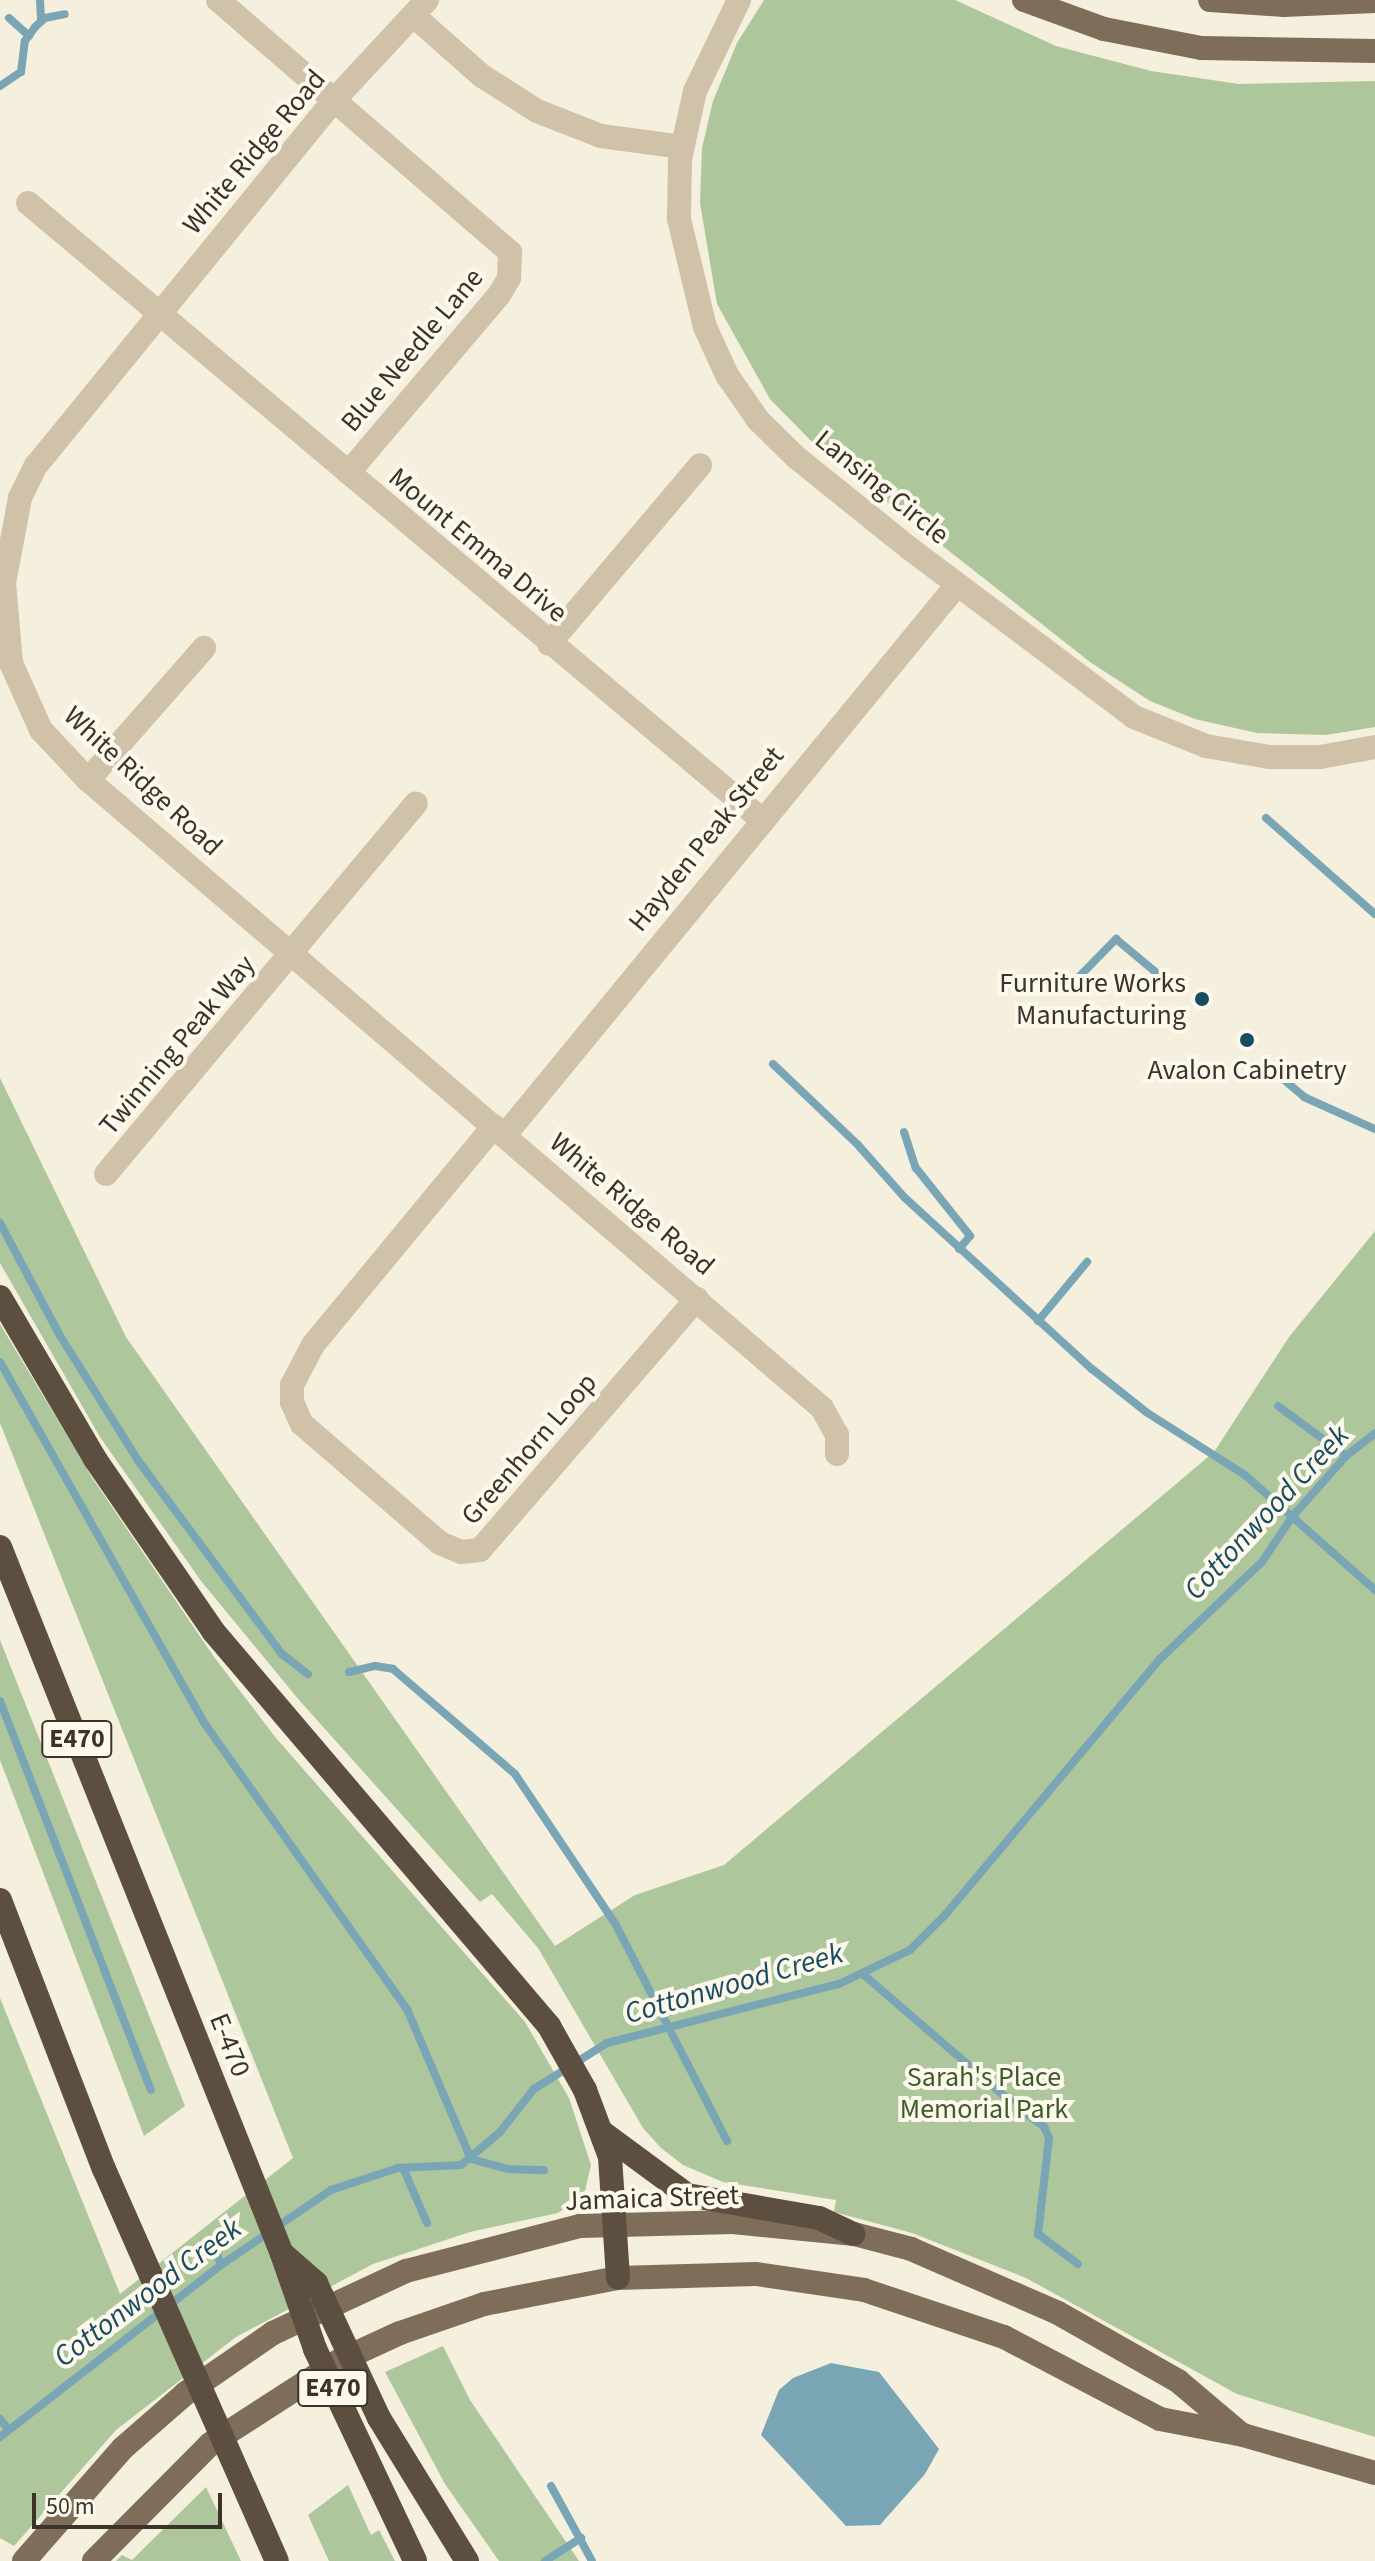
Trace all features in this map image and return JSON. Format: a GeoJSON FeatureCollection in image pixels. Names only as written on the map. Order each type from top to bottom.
{"type":"FeatureCollection","features":[{"type":"Feature","properties":{"kind":"highway"},"geometry":{"type":"LineString","coordinates":[[0,1297],[101,1468],[213,1631],[540,2013],[585,2090],[603,2133],[614,2177],[618,2278]]}},
{"type":"Feature","properties":{"kind":"highway","name":"E-470"},"geometry":{"type":"LineString","coordinates":[[0,1547],[282,2254],[315,2349],[415,2561]]}},
{"type":"Feature","properties":{"kind":"highway"},"geometry":{"type":"LineString","coordinates":[[0,1900],[104,2169],[277,2561]]}},
{"type":"Feature","properties":{"kind":"highway"},"geometry":{"type":"LineString","coordinates":[[603,2133],[687,2195],[819,2218],[854,2234]]}},
{"type":"Feature","properties":{"kind":"highway"},"geometry":{"type":"LineString","coordinates":[[282,2254],[316,2283],[379,2418],[467,2561]]}},
{"type":"Feature","properties":{"kind":"main road"},"geometry":{"type":"LineString","coordinates":[[1024,0],[1104,29],[1201,48],[1375,51]]}},
{"type":"Feature","properties":{"kind":"main road"},"geometry":{"type":"LineString","coordinates":[[1210,0],[1284,5],[1375,1]]}},
{"type":"Feature","properties":{"kind":"main road","name":"Jamaica Street"},"geometry":{"type":"LineString","coordinates":[[24,2561],[75,2497],[150,2423],[228,2362],[299,2319],[380,2281],[459,2254],[567,2229],[617,2223],[717,2221],[854,2234],[942,2260],[1045,2306],[1178,2381],[1243,2435]]}},
{"type":"Feature","properties":{"kind":"main road","name":"Jamaica Street"},"geometry":{"type":"LineString","coordinates":[[94,2561],[210,2444],[328,2367],[400,2333],[484,2304],[618,2278],[756,2274],[864,2290],[1004,2337],[1160,2419],[1243,2435],[1375,2473]]}},
{"type":"Feature","properties":{"kind":"street","name":"Blue Needle Lane"},"geometry":{"type":"LineString","coordinates":[[218,0],[510,252],[511,264],[499,295],[348,473]]}},
{"type":"Feature","properties":{"kind":"street","name":"Lansing Circle"},"geometry":{"type":"LineString","coordinates":[[739,0],[703,67],[682,147],[679,219],[689,277],[709,339],[736,389],[787,450],[1111,704],[1173,734],[1270,757],[1320,757],[1375,747]]}},
{"type":"Feature","properties":{"kind":"street","name":"White Ridge Road"},"geometry":{"type":"LineString","coordinates":[[421,8],[335,99],[36,465],[20,498],[4,583],[11,663],[27,709],[88,780],[822,1408],[837,1435],[837,1454]]}},
{"type":"Feature","properties":{"kind":"street"},"geometry":{"type":"LineString","coordinates":[[421,8],[482,76],[537,111],[601,136],[682,147]]}},
{"type":"Feature","properties":{"kind":"street","name":"Mount Emma Drive"},"geometry":{"type":"LineString","coordinates":[[28,203],[549,644],[760,818]]}},
{"type":"Feature","properties":{"kind":"street"},"geometry":{"type":"LineString","coordinates":[[549,644],[700,465]]}},
{"type":"Feature","properties":{"kind":"street","name":"Hayden Peak Street"},"geometry":{"type":"LineString","coordinates":[[499,1130],[957,585]]}},
{"type":"Feature","properties":{"kind":"street"},"geometry":{"type":"LineString","coordinates":[[88,780],[204,648]]}},
{"type":"Feature","properties":{"kind":"street","name":"Twinning Peak Way"},"geometry":{"type":"LineString","coordinates":[[106,1174],[293,955],[416,803]]}},
{"type":"Feature","properties":{"kind":"street","name":"Greenhorn Loop"},"geometry":{"type":"LineString","coordinates":[[499,1130],[313,1345],[292,1385],[292,1402],[302,1424],[440,1543],[461,1552],[480,1550],[488,1543],[697,1299]]}},
{"type":"Feature","properties":{"kind":"green space"},"geometry":{"type":"Polygon","coordinates":[[[764,0],[955,0],[1056,46],[1151,71],[1239,84],[1375,81],[1375,727],[1326,735],[1257,733],[1195,719],[1150,701],[1090,662],[817,447],[770,399],[717,304],[700,203],[702,148],[713,101],[737,43],[764,0]]]}},
{"type":"Feature","properties":{"kind":"green space","name":"Sarah's Place Memorial Park"},"geometry":{"type":"Polygon","coordinates":[[[0,1078],[126,1337],[555,1946],[635,1895],[724,1865],[1214,1452],[1289,1337],[1375,1231],[1375,2437],[1237,2394],[1026,2278],[912,2233],[834,2212],[836,2200],[723,2182],[683,2165],[661,2148],[643,2128],[538,1948],[492,1894],[480,1902],[299,1700],[201,1581],[100,1437],[0,1263],[0,1078]]]}},
{"type":"Feature","properties":{"kind":"green space"},"geometry":{"type":"Polygon","coordinates":[[[0,1324],[93,1479],[214,1657],[276,1738],[525,2022],[569,2098],[591,2165],[584,2195],[558,2213],[470,2232],[373,2264],[236,2337],[116,2430],[14,2546],[0,2538],[0,1998],[120,2294],[293,2158],[0,1423],[0,1324]]]}},
{"type":"Feature","properties":{"kind":"green space"},"geometry":{"type":"Polygon","coordinates":[[[0,1640],[185,2106],[144,2136],[0,1760],[0,1640]]]}},
{"type":"Feature","properties":{"kind":"green space"},"geometry":{"type":"Polygon","coordinates":[[[443,2346],[470,2400],[579,2561],[499,2561],[445,2484],[385,2372],[443,2346]]]}},
{"type":"Feature","properties":{"kind":"green space"},"geometry":{"type":"Polygon","coordinates":[[[348,2485],[371,2535],[379,2530],[395,2561],[329,2561],[308,2515],[348,2485]]]}},
{"type":"Feature","properties":{"kind":"green space"},"geometry":{"type":"Polygon","coordinates":[[[206,2487],[241,2561],[116,2561],[122,2555],[132,2560],[206,2487]]]}},
{"type":"Feature","properties":{"kind":"water"},"geometry":{"type":"Polygon","coordinates":[[[831,2363],[879,2372],[939,2449],[925,2474],[880,2525],[846,2526],[761,2435],[779,2390],[793,2378],[831,2363]]]}},
{"type":"Feature","properties":{"kind":"waterway"},"geometry":{"type":"LineString","coordinates":[[40,0],[41,20]]}},
{"type":"Feature","properties":{"kind":"waterway"},"geometry":{"type":"LineString","coordinates":[[0,86],[21,72],[25,41],[35,27],[45,18],[65,14]]}},
{"type":"Feature","properties":{"kind":"waterway"},"geometry":{"type":"LineString","coordinates":[[9,18],[29,36]]}},
{"type":"Feature","properties":{"kind":"waterway"},"geometry":{"type":"LineString","coordinates":[[1266,818],[1375,914]]}},
{"type":"Feature","properties":{"kind":"waterway"},"geometry":{"type":"LineString","coordinates":[[1068,988],[1116,939],[1159,975]]}},
{"type":"Feature","properties":{"kind":"waterway"},"geometry":{"type":"LineString","coordinates":[[773,1064],[858,1145],[904,1197],[1092,1369],[1146,1412],[1245,1475],[1375,1590]]}},
{"type":"Feature","properties":{"kind":"waterway"},"geometry":{"type":"LineString","coordinates":[[1277,1074],[1304,1097],[1375,1129]]}},
{"type":"Feature","properties":{"kind":"waterway"},"geometry":{"type":"LineString","coordinates":[[904,1132],[916,1168],[970,1236],[959,1249]]}},
{"type":"Feature","properties":{"kind":"waterway"},"geometry":{"type":"LineString","coordinates":[[0,1223],[59,1334],[137,1459],[282,1654],[308,1674]]}},
{"type":"Feature","properties":{"kind":"waterway"},"geometry":{"type":"LineString","coordinates":[[1038,1321],[1087,1262]]}},
{"type":"Feature","properties":{"kind":"waterway"},"geometry":{"type":"LineString","coordinates":[[0,1362],[205,1724],[407,2009],[471,2159],[508,2169],[544,2170]]}},
{"type":"Feature","properties":{"kind":"waterway"},"geometry":{"type":"LineString","coordinates":[[1278,1406],[1346,1456]]}},
{"type":"Feature","properties":{"kind":"waterway","name":"Cottonwood Creek"},"geometry":{"type":"LineString","coordinates":[[0,2437],[221,2265],[331,2190],[398,2168],[461,2165],[500,2132],[534,2089],[607,2043],[839,1984],[910,1950],[945,1915],[1160,1659],[1262,1562],[1292,1517],[1346,1456],[1375,1433]]}},
{"type":"Feature","properties":{"kind":"waterway"},"geometry":{"type":"LineString","coordinates":[[349,1672],[375,1666],[393,1669],[515,1774],[616,1925],[727,2141]]}},
{"type":"Feature","properties":{"kind":"waterway"},"geometry":{"type":"LineString","coordinates":[[0,1701],[151,2090]]}},
{"type":"Feature","properties":{"kind":"waterway"},"geometry":{"type":"LineString","coordinates":[[864,1975],[1010,2101]]}},
{"type":"Feature","properties":{"kind":"waterway"},"geometry":{"type":"LineString","coordinates":[[1021,2110],[1044,2127],[1049,2138],[1038,2234],[1078,2264]]}},
{"type":"Feature","properties":{"kind":"waterway"},"geometry":{"type":"LineString","coordinates":[[403,2168],[427,2223]]}},
{"type":"Feature","properties":{"kind":"waterway"},"geometry":{"type":"LineString","coordinates":[[213,2242],[221,2265]]}},
{"type":"Feature","properties":{"kind":"waterway"},"geometry":{"type":"LineString","coordinates":[[0,2419],[8,2429]]}},
{"type":"Feature","properties":{"kind":"waterway"},"geometry":{"type":"LineString","coordinates":[[551,2486],[592,2561]]}},
{"type":"Feature","properties":{"kind":"waterway"},"geometry":{"type":"LineString","coordinates":[[545,2561],[581,2538]]}},
{"type":"Feature","properties":{"kind":"place","name":"Furniture Works Manufacturing"},"geometry":{"type":"Point","coordinates":[1202,999]}},
{"type":"Feature","properties":{"kind":"place","name":"Avalon Cabinetry"},"geometry":{"type":"Point","coordinates":[1247,1040]}}]}
